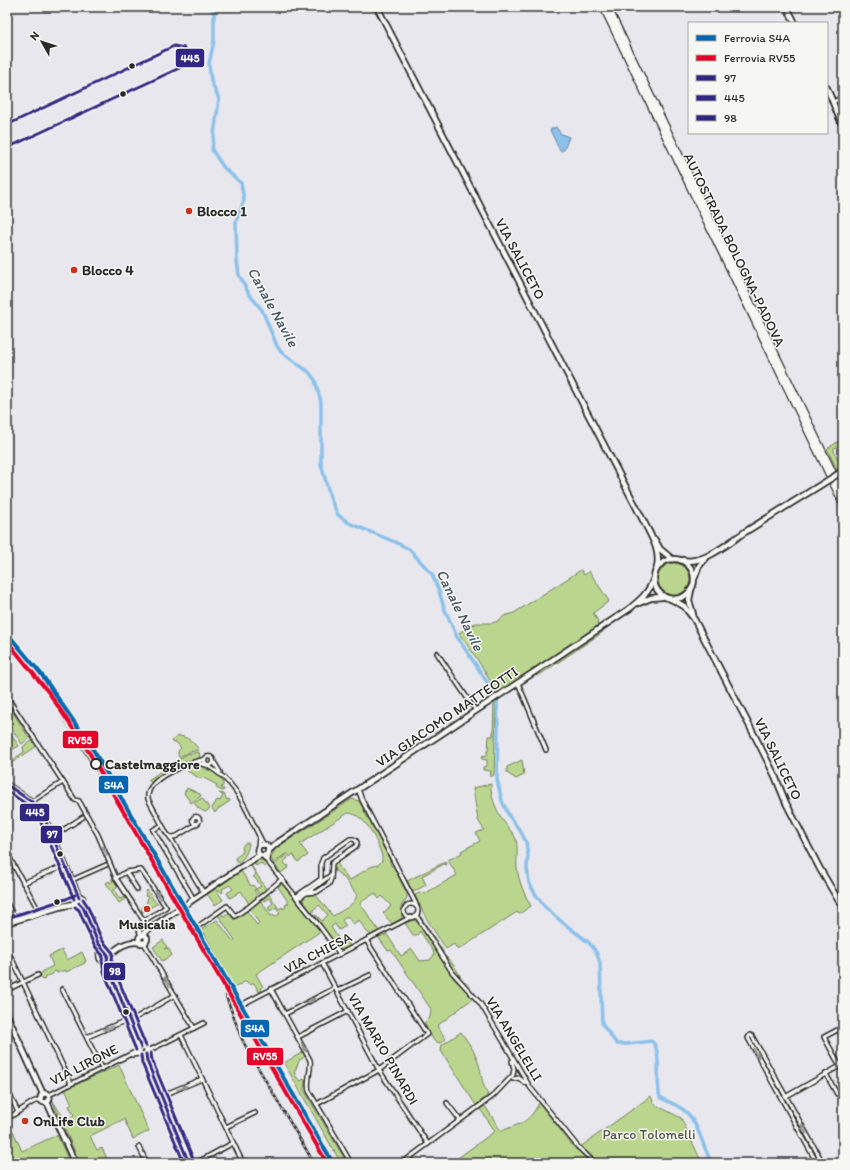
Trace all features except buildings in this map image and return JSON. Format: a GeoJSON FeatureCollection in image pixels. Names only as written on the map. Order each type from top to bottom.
{"type":"FeatureCollection","features":[{"type":"Feature","properties":{"kind":"highway","name":"AUTOSTRADA BOLOGNA-PADOVA"},"geometry":{"type":"LineString","coordinates":[[603,7],[843,504]]}},
{"type":"Feature","properties":{"kind":"highway","name":"AUTOSTRADA BOLOGNA-PADOVA"},"geometry":{"type":"LineString","coordinates":[[608,7],[843,493]]}},
{"type":"Feature","properties":{"kind":"main road","name":"VIA SALICETO"},"geometry":{"type":"LineString","coordinates":[[378,7],[644,522],[660,549],[672,559]]}},
{"type":"Feature","properties":{"kind":"main road"},"geometry":{"type":"LineString","coordinates":[[787,7],[794,22]]}},
{"type":"Feature","properties":{"kind":"main road"},"geometry":{"type":"LineString","coordinates":[[828,90],[843,127]]}},
{"type":"Feature","properties":{"kind":"main road"},"geometry":{"type":"LineString","coordinates":[[657,568],[666,560],[672,559],[690,562],[711,554],[843,471]]}},
{"type":"Feature","properties":{"kind":"main road","name":"VIA SALICETO"},"geometry":{"type":"LineString","coordinates":[[644,522],[657,553],[657,568],[653,580]]}},
{"type":"Feature","properties":{"kind":"main road"},"geometry":{"type":"LineString","coordinates":[[694,579],[699,566],[711,554]]}},
{"type":"Feature","properties":{"kind":"main road"},"geometry":{"type":"LineString","coordinates":[[682,560],[691,568],[694,579]]}},
{"type":"Feature","properties":{"kind":"main road","name":"VIA SALICETO"},"geometry":{"type":"LineString","coordinates":[[694,579],[690,590],[689,600],[694,619]]}},
{"type":"Feature","properties":{"kind":"main road"},"geometry":{"type":"LineString","coordinates":[[653,580],[655,588],[664,597]]}},
{"type":"Feature","properties":{"kind":"main road","name":"VIA GIACOMO MATTEOTTI"},"geometry":{"type":"LineString","coordinates":[[629,609],[646,594],[650,589],[653,580]]}},
{"type":"Feature","properties":{"kind":"main road"},"geometry":{"type":"LineString","coordinates":[[671,599],[682,597],[690,590]]}},
{"type":"Feature","properties":{"kind":"main road","name":"VIA GIACOMO MATTEOTTI"},"geometry":{"type":"LineString","coordinates":[[188,903],[250,861],[265,854],[276,843],[629,609],[650,598],[656,596],[664,597]]}},
{"type":"Feature","properties":{"kind":"main road","name":"VIA SALICETO"},"geometry":{"type":"LineString","coordinates":[[664,597],[684,606],[694,619],[768,762],[786,803],[820,869],[843,908]]}},
{"type":"Feature","properties":{"kind":"main road"},"geometry":{"type":"LineString","coordinates":[[7,785],[32,802],[43,815],[54,836],[189,1163]]}},
{"type":"Feature","properties":{"kind":"main road","name":"VIA GIACOMO MATTEOTTI"},"geometry":{"type":"LineString","coordinates":[[250,861],[260,845],[276,843]]}},
{"type":"Feature","properties":{"kind":"main road"},"geometry":{"type":"LineString","coordinates":[[265,845],[265,854]]}},
{"type":"Feature","properties":{"kind":"main road"},"geometry":{"type":"LineString","coordinates":[[257,849],[265,854]]}},
{"type":"Feature","properties":{"kind":"main road"},"geometry":{"type":"LineString","coordinates":[[7,923],[68,904],[80,902]]}},
{"type":"Feature","properties":{"kind":"main road"},"geometry":{"type":"LineString","coordinates":[[105,957],[126,942],[140,936],[176,911]]}},
{"type":"Feature","properties":{"kind":"main road"},"geometry":{"type":"LineString","coordinates":[[143,943],[147,940],[147,932],[153,926]]}},
{"type":"Feature","properties":{"kind":"main road"},"geometry":{"type":"LineString","coordinates":[[140,936],[144,935],[146,937]]}},
{"type":"Feature","properties":{"kind":"main road"},"geometry":{"type":"LineString","coordinates":[[140,936],[139,940],[143,943]]}},
{"type":"Feature","properties":{"kind":"main road"},"geometry":{"type":"LineString","coordinates":[[105,957],[129,942],[137,941],[143,943]]}},
{"type":"Feature","properties":{"kind":"main road"},"geometry":{"type":"LineString","coordinates":[[7,1016],[43,1094]]}},
{"type":"Feature","properties":{"kind":"main road"},"geometry":{"type":"LineString","coordinates":[[43,1094],[47,1093],[49,1095],[50,1099],[47,1102]]}},
{"type":"Feature","properties":{"kind":"main road"},"geometry":{"type":"LineString","coordinates":[[43,1094],[40,1099],[43,1102],[47,1102]]}},
{"type":"Feature","properties":{"kind":"main road"},"geometry":{"type":"LineString","coordinates":[[47,1102],[75,1163]]}},
{"type":"Feature","properties":{"kind":"street"},"geometry":{"type":"LineString","coordinates":[[833,102],[843,98]]}},
{"type":"Feature","properties":{"kind":"street"},"geometry":{"type":"LineString","coordinates":[[437,653],[476,711]]}},
{"type":"Feature","properties":{"kind":"street"},"geometry":{"type":"LineString","coordinates":[[518,683],[546,750]]}},
{"type":"Feature","properties":{"kind":"street"},"geometry":{"type":"LineString","coordinates":[[7,697],[75,800],[79,802],[98,835],[116,878],[144,921],[144,926],[139,930],[140,936]]}},
{"type":"Feature","properties":{"kind":"street"},"geometry":{"type":"LineString","coordinates":[[202,890],[148,799],[149,790],[168,773],[176,768],[209,757],[243,801],[258,835],[265,845]]}},
{"type":"Feature","properties":{"kind":"street"},"geometry":{"type":"LineString","coordinates":[[205,759],[204,763],[207,766]]}},
{"type":"Feature","properties":{"kind":"street"},"geometry":{"type":"LineString","coordinates":[[207,766],[212,764],[213,761]]}},
{"type":"Feature","properties":{"kind":"street"},"geometry":{"type":"LineString","coordinates":[[192,762],[207,766],[222,775]]}},
{"type":"Feature","properties":{"kind":"street"},"geometry":{"type":"LineString","coordinates":[[32,802],[63,782]]}},
{"type":"Feature","properties":{"kind":"street"},"geometry":{"type":"LineString","coordinates":[[358,789],[362,800],[417,906],[418,911],[414,917],[406,915]]}},
{"type":"Feature","properties":{"kind":"street"},"geometry":{"type":"LineString","coordinates":[[353,792],[362,800]]}},
{"type":"Feature","properties":{"kind":"street"},"geometry":{"type":"LineString","coordinates":[[170,837],[174,837],[184,831],[198,822],[199,818],[196,816],[193,818],[184,831]]}},
{"type":"Feature","properties":{"kind":"street"},"geometry":{"type":"LineString","coordinates":[[54,836],[83,817]]}},
{"type":"Feature","properties":{"kind":"street"},"geometry":{"type":"LineString","coordinates":[[162,824],[153,830],[192,896]]}},
{"type":"Feature","properties":{"kind":"street"},"geometry":{"type":"LineString","coordinates":[[257,849],[258,835]]}},
{"type":"Feature","properties":{"kind":"street"},"geometry":{"type":"LineString","coordinates":[[297,898],[298,895],[320,880],[322,874],[322,861],[326,856],[350,839],[356,840],[356,846],[332,863],[330,881],[326,886],[315,893],[306,893]]}},
{"type":"Feature","properties":{"kind":"street"},"geometry":{"type":"LineString","coordinates":[[7,853],[40,913]]}},
{"type":"Feature","properties":{"kind":"street"},"geometry":{"type":"LineString","coordinates":[[265,854],[268,862],[340,954]]}},
{"type":"Feature","properties":{"kind":"street"},"geometry":{"type":"LineString","coordinates":[[326,856],[332,863]]}},
{"type":"Feature","properties":{"kind":"street"},"geometry":{"type":"LineString","coordinates":[[23,883],[66,865]]}},
{"type":"Feature","properties":{"kind":"street"},"geometry":{"type":"LineString","coordinates":[[72,880],[106,865]]}},
{"type":"Feature","properties":{"kind":"street"},"geometry":{"type":"LineString","coordinates":[[116,878],[126,872],[141,870],[166,907],[144,921]]}},
{"type":"Feature","properties":{"kind":"street"},"geometry":{"type":"LineString","coordinates":[[126,872],[137,889]]}},
{"type":"Feature","properties":{"kind":"street"},"geometry":{"type":"LineString","coordinates":[[322,874],[324,877],[330,876]]}},
{"type":"Feature","properties":{"kind":"street"},"geometry":{"type":"LineString","coordinates":[[297,898],[301,897],[330,876]]}},
{"type":"Feature","properties":{"kind":"street"},"geometry":{"type":"LineString","coordinates":[[200,925],[227,906],[235,916],[250,906],[282,878]]}},
{"type":"Feature","properties":{"kind":"street"},"geometry":{"type":"LineString","coordinates":[[402,922],[406,915],[404,909],[408,904],[411,895]]}},
{"type":"Feature","properties":{"kind":"street"},"geometry":{"type":"LineString","coordinates":[[7,904],[16,920]]}},
{"type":"Feature","properties":{"kind":"street"},"geometry":{"type":"LineString","coordinates":[[408,904],[417,906]]}},
{"type":"Feature","properties":{"kind":"street","name":"VIA CHIESA"},"geometry":{"type":"LineString","coordinates":[[245,1003],[366,940],[414,917]]}},
{"type":"Feature","properties":{"kind":"street","name":"VIA ANGELELLI"},"geometry":{"type":"LineString","coordinates":[[414,917],[420,922],[452,972],[476,998],[504,1042],[520,1073],[534,1093],[578,1147],[594,1163]]}},
{"type":"Feature","properties":{"kind":"street"},"geometry":{"type":"LineString","coordinates":[[317,1104],[379,1070],[427,1034],[366,940]]}},
{"type":"Feature","properties":{"kind":"street"},"geometry":{"type":"LineString","coordinates":[[143,943],[194,1028]]}},
{"type":"Feature","properties":{"kind":"street"},"geometry":{"type":"LineString","coordinates":[[11,957],[71,1083]]}},
{"type":"Feature","properties":{"kind":"street","name":"VIA MARIO PINARDI"},"geometry":{"type":"LineString","coordinates":[[322,963],[379,1070],[428,1144]]}},
{"type":"Feature","properties":{"kind":"street"},"geometry":{"type":"LineString","coordinates":[[285,1014],[370,975]]}},
{"type":"Feature","properties":{"kind":"street"},"geometry":{"type":"LineString","coordinates":[[7,990],[38,976]]}},
{"type":"Feature","properties":{"kind":"street"},"geometry":{"type":"LineString","coordinates":[[62,989],[102,1068]]}},
{"type":"Feature","properties":{"kind":"street"},"geometry":{"type":"LineString","coordinates":[[271,989],[310,1060],[308,1088],[351,1163]]}},
{"type":"Feature","properties":{"kind":"street"},"geometry":{"type":"LineString","coordinates":[[87,1037],[130,1020],[175,995]]}},
{"type":"Feature","properties":{"kind":"street"},"geometry":{"type":"LineString","coordinates":[[298,1037],[348,1011]]}},
{"type":"Feature","properties":{"kind":"street"},"geometry":{"type":"LineString","coordinates":[[144,1052],[204,1023]]}},
{"type":"Feature","properties":{"kind":"street"},"geometry":{"type":"LineString","coordinates":[[843,1027],[824,1037],[843,1072]]}},
{"type":"Feature","properties":{"kind":"street"},"geometry":{"type":"LineString","coordinates":[[181,1035],[243,1163]]}},
{"type":"Feature","properties":{"kind":"street"},"geometry":{"type":"LineString","coordinates":[[817,1163],[748,1038],[750,1035],[752,1036],[823,1163]]}},
{"type":"Feature","properties":{"kind":"street"},"geometry":{"type":"LineString","coordinates":[[504,1042],[508,1054],[514,1064],[511,1078]]}},
{"type":"Feature","properties":{"kind":"street","name":"VIA LIRONE"},"geometry":{"type":"LineString","coordinates":[[49,1095],[128,1055],[144,1052]]}},
{"type":"Feature","properties":{"kind":"street"},"geometry":{"type":"LineString","coordinates":[[782,1099],[840,1066]]}},
{"type":"Feature","properties":{"kind":"street"},"geometry":{"type":"LineString","coordinates":[[402,1163],[492,1096],[511,1078],[520,1073]]}},
{"type":"Feature","properties":{"kind":"street"},"geometry":{"type":"LineString","coordinates":[[826,1074],[837,1094],[843,1095]]}},
{"type":"Feature","properties":{"kind":"street"},"geometry":{"type":"LineString","coordinates":[[511,1078],[519,1078],[534,1093]]}},
{"type":"Feature","properties":{"kind":"street"},"geometry":{"type":"LineString","coordinates":[[161,1096],[202,1080]]}},
{"type":"Feature","properties":{"kind":"street"},"geometry":{"type":"LineString","coordinates":[[7,1089],[18,1112]]}},
{"type":"Feature","properties":{"kind":"street","name":"VIA LIRONE"},"geometry":{"type":"LineString","coordinates":[[7,1119],[40,1099]]}},
{"type":"Feature","properties":{"kind":"street"},"geometry":{"type":"LineString","coordinates":[[447,1102],[460,1120]]}},
{"type":"Feature","properties":{"kind":"street"},"geometry":{"type":"LineString","coordinates":[[226,1127],[255,1113]]}},
{"type":"Feature","properties":{"kind":"street"},"geometry":{"type":"LineString","coordinates":[[196,1163],[233,1143]]}},
{"type":"Feature","properties":{"kind":"street"},"geometry":{"type":"LineString","coordinates":[[139,1147],[147,1163]]}},
{"type":"Feature","properties":{"kind":"green space"},"geometry":{"type":"Polygon","coordinates":[[[843,438],[843,445],[834,448],[840,463],[843,464],[843,469],[838,472],[827,449],[843,438]]]}},
{"type":"Feature","properties":{"kind":"green space"},"geometry":{"type":"Polygon","coordinates":[[[671,563],[677,563],[687,570],[690,579],[689,585],[683,592],[677,595],[671,595],[661,588],[658,582],[658,576],[665,566],[671,563]]]}},
{"type":"Feature","properties":{"kind":"green space"},"geometry":{"type":"Polygon","coordinates":[[[581,570],[584,575],[589,571],[609,601],[593,613],[603,632],[538,676],[531,674],[497,697],[492,684],[459,633],[472,624],[475,625],[474,623],[492,623],[498,621],[504,616],[514,613],[581,570]]]}},
{"type":"Feature","properties":{"kind":"green space"},"geometry":{"type":"Polygon","coordinates":[[[494,702],[496,704],[494,775],[490,777],[491,771],[483,770],[483,767],[487,766],[487,760],[482,759],[481,757],[487,756],[489,736],[493,736],[494,702]]]}},
{"type":"Feature","properties":{"kind":"green space"},"geometry":{"type":"Polygon","coordinates":[[[7,703],[29,738],[22,744],[7,723],[7,703]]]}},
{"type":"Feature","properties":{"kind":"green space"},"geometry":{"type":"Polygon","coordinates":[[[7,728],[19,746],[12,750],[7,743],[7,728]]]}},
{"type":"Feature","properties":{"kind":"green space"},"geometry":{"type":"Polygon","coordinates":[[[178,736],[185,737],[190,740],[199,750],[189,752],[179,757],[178,752],[181,748],[176,742],[173,743],[171,741],[178,736]]]}},
{"type":"Feature","properties":{"kind":"green space"},"geometry":{"type":"Polygon","coordinates":[[[33,740],[37,746],[13,762],[12,760],[24,752],[23,747],[33,740]]]}},
{"type":"Feature","properties":{"kind":"green space"},"geometry":{"type":"Polygon","coordinates":[[[199,752],[200,758],[175,768],[152,783],[148,780],[187,754],[199,752]]]}},
{"type":"Feature","properties":{"kind":"green space"},"geometry":{"type":"Polygon","coordinates":[[[522,760],[524,775],[516,779],[507,773],[507,767],[522,760]]]}},
{"type":"Feature","properties":{"kind":"green space"},"geometry":{"type":"Polygon","coordinates":[[[195,764],[200,765],[206,770],[211,770],[217,773],[223,781],[223,786],[221,787],[224,790],[222,791],[216,788],[217,785],[202,777],[201,779],[187,771],[187,767],[185,767],[195,764]]]}},
{"type":"Feature","properties":{"kind":"green space"},"geometry":{"type":"Polygon","coordinates":[[[491,784],[493,799],[499,814],[515,837],[517,845],[517,868],[519,878],[531,906],[519,914],[517,912],[458,950],[454,944],[446,949],[426,918],[415,895],[422,892],[424,894],[457,875],[448,860],[480,841],[476,833],[484,830],[478,820],[473,788],[491,784]]]}},
{"type":"Feature","properties":{"kind":"green space"},"geometry":{"type":"Polygon","coordinates":[[[187,788],[200,794],[201,796],[191,803],[184,793],[187,788]]]}},
{"type":"Feature","properties":{"kind":"green space"},"geometry":{"type":"Polygon","coordinates":[[[219,793],[224,794],[227,800],[229,799],[230,801],[218,809],[215,813],[212,808],[217,800],[220,801],[223,795],[219,793]]]}},
{"type":"Feature","properties":{"kind":"green space"},"geometry":{"type":"Polygon","coordinates":[[[202,798],[210,809],[205,812],[198,808],[194,803],[202,798]]]}},
{"type":"Feature","properties":{"kind":"green space"},"geometry":{"type":"Polygon","coordinates":[[[352,799],[359,801],[389,858],[391,866],[393,866],[407,894],[407,898],[401,906],[402,918],[392,924],[383,913],[391,906],[382,896],[379,899],[375,893],[360,903],[379,931],[371,935],[366,931],[359,920],[353,924],[347,916],[342,920],[346,926],[339,930],[335,924],[331,927],[340,941],[345,937],[350,946],[341,951],[315,916],[316,915],[322,921],[328,915],[319,905],[313,910],[312,913],[302,899],[307,894],[315,894],[333,916],[353,902],[357,895],[344,878],[333,869],[336,862],[349,881],[370,867],[378,865],[382,861],[382,856],[370,829],[360,818],[348,813],[300,844],[308,855],[298,862],[293,854],[290,857],[287,853],[274,864],[271,858],[275,849],[352,799]]]}},
{"type":"Feature","properties":{"kind":"green space"},"geometry":{"type":"Polygon","coordinates":[[[245,843],[249,843],[247,852],[243,859],[238,863],[235,858],[242,853],[242,847],[245,843]]]}},
{"type":"Feature","properties":{"kind":"green space"},"geometry":{"type":"Polygon","coordinates":[[[286,855],[288,858],[284,862],[289,867],[281,873],[275,865],[286,855]]]}},
{"type":"Feature","properties":{"kind":"green space"},"geometry":{"type":"Polygon","coordinates":[[[258,859],[264,861],[267,865],[264,867],[261,863],[256,866],[254,863],[251,865],[266,889],[260,895],[255,889],[254,890],[258,896],[249,904],[241,891],[230,898],[227,893],[233,889],[230,885],[222,889],[222,893],[219,890],[217,891],[223,900],[215,905],[207,894],[241,871],[251,886],[253,885],[256,889],[261,886],[253,877],[256,874],[250,865],[258,859]]]}},
{"type":"Feature","properties":{"kind":"green space"},"geometry":{"type":"Polygon","coordinates":[[[445,862],[447,865],[444,864],[422,876],[426,885],[413,892],[407,881],[445,862]]]}},
{"type":"Feature","properties":{"kind":"green space"},"geometry":{"type":"Polygon","coordinates":[[[111,879],[113,879],[118,887],[114,890],[120,899],[124,897],[126,898],[119,903],[106,883],[113,881],[111,879]]]}},
{"type":"Feature","properties":{"kind":"green space"},"geometry":{"type":"Polygon","coordinates":[[[282,883],[321,931],[256,974],[263,987],[259,992],[254,983],[250,985],[246,981],[234,988],[202,929],[217,920],[233,941],[235,940],[218,915],[221,913],[223,916],[229,913],[234,920],[247,911],[257,925],[259,923],[250,909],[261,901],[271,916],[273,915],[275,917],[280,914],[276,907],[270,911],[268,907],[273,903],[269,898],[264,901],[263,899],[269,894],[279,909],[286,907],[285,905],[289,903],[278,887],[282,883]]]}},
{"type":"Feature","properties":{"kind":"green space"},"geometry":{"type":"Polygon","coordinates":[[[147,890],[155,902],[158,903],[141,913],[143,905],[146,905],[148,897],[145,896],[147,890]]]}},
{"type":"Feature","properties":{"kind":"green space"},"geometry":{"type":"Polygon","coordinates":[[[418,916],[421,917],[443,951],[443,955],[418,916]]]}},
{"type":"Feature","properties":{"kind":"green space"},"geometry":{"type":"Polygon","coordinates":[[[414,920],[418,923],[454,979],[468,992],[472,999],[437,1026],[446,1039],[440,1043],[434,1041],[424,1023],[430,1017],[431,1009],[391,950],[388,951],[378,937],[386,935],[386,933],[401,956],[412,949],[420,961],[430,960],[434,955],[433,951],[420,931],[417,935],[413,935],[405,923],[414,920]]]}},
{"type":"Feature","properties":{"kind":"green space"},"geometry":{"type":"Polygon","coordinates":[[[163,940],[167,947],[164,949],[168,948],[172,955],[162,961],[153,947],[163,940]]]}},
{"type":"Feature","properties":{"kind":"green space"},"geometry":{"type":"Polygon","coordinates":[[[62,950],[67,960],[82,952],[86,961],[85,963],[66,972],[65,970],[57,973],[56,971],[53,972],[53,974],[45,977],[46,979],[43,980],[40,976],[43,971],[53,966],[49,956],[62,950]]]}},
{"type":"Feature","properties":{"kind":"green space"},"geometry":{"type":"Polygon","coordinates":[[[443,955],[454,966],[461,979],[452,969],[443,955]]]}},
{"type":"Feature","properties":{"kind":"green space"},"geometry":{"type":"Polygon","coordinates":[[[461,1032],[477,1058],[484,1086],[488,1095],[476,1105],[441,1051],[442,1045],[461,1032]]]}},
{"type":"Feature","properties":{"kind":"green space"},"geometry":{"type":"Polygon","coordinates":[[[303,1052],[305,1056],[300,1059],[294,1073],[296,1074],[295,1076],[301,1081],[303,1079],[305,1080],[304,1090],[347,1163],[341,1163],[284,1063],[303,1052]]]}},
{"type":"Feature","properties":{"kind":"green space"},"geometry":{"type":"Polygon","coordinates":[[[119,1065],[149,1131],[133,1139],[124,1119],[90,1136],[97,1150],[102,1148],[109,1163],[80,1163],[51,1098],[65,1120],[74,1115],[69,1106],[72,1104],[66,1091],[62,1091],[119,1065]]]}},
{"type":"Feature","properties":{"kind":"green space","name":"Parco Tolomelli"},"geometry":{"type":"Polygon","coordinates":[[[651,1096],[654,1104],[681,1118],[702,1163],[597,1163],[592,1159],[585,1163],[451,1163],[495,1131],[480,1109],[485,1106],[501,1131],[523,1122],[531,1115],[539,1103],[576,1150],[651,1096]]]}},
{"type":"Feature","properties":{"kind":"green space"},"geometry":{"type":"Polygon","coordinates":[[[13,1131],[22,1151],[57,1135],[70,1163],[7,1163],[7,1135],[13,1131]]]}},
{"type":"Feature","properties":{"kind":"water"},"geometry":{"type":"Polygon","coordinates":[[[556,127],[561,134],[569,137],[564,150],[560,151],[550,130],[556,127]]]}},
{"type":"Feature","properties":{"kind":"waterway","name":"Canale Navile"},"geometry":{"type":"LineString","coordinates":[[211,7],[214,13],[214,41],[209,64],[211,81],[219,99],[212,150],[224,168],[241,183],[244,200],[236,222],[237,261],[239,275],[249,294],[262,310],[281,352],[309,372],[315,380],[321,402],[321,464],[331,500],[338,515],[349,523],[409,549],[432,574],[444,608],[457,637],[494,693],[497,701],[497,779],[502,801],[509,816],[521,832],[526,842],[529,883],[545,907],[592,946],[600,963],[602,1024],[617,1044],[651,1041],[655,1045],[658,1058],[658,1083],[660,1097],[679,1107],[693,1120],[712,1163]]}},
{"type":"Feature","properties":{"kind":"tunnel"},"geometry":{"type":"LineString","coordinates":[[176,911],[188,903]]}},
{"type":"Feature","properties":{"kind":"railway"},"geometry":{"type":"LineString","coordinates":[[7,640],[57,708],[135,831],[328,1163]]}},
{"type":"Feature","properties":{"kind":"railway"},"geometry":{"type":"LineString","coordinates":[[226,996],[246,1047],[314,1163]]}},
{"type":"Feature","properties":{"kind":"rail line","name":"S4A"},"geometry":{"type":"LineString","coordinates":[[7,633],[42,675],[94,751],[333,1163]]}},
{"type":"Feature","properties":{"kind":"rail line","name":"RV55"},"geometry":{"type":"LineString","coordinates":[[7,641],[49,693],[90,754],[327,1163]]}},
{"type":"Feature","properties":{"kind":"transit line","name":"445"},"geometry":{"type":"LineString","coordinates":[[7,148],[186,65],[190,60],[190,53],[184,48],[174,46],[9,124]]}},
{"type":"Feature","properties":{"kind":"transit line","name":"97"},"geometry":{"type":"LineString","coordinates":[[7,785],[32,802],[43,815],[79,897]]}},
{"type":"Feature","properties":{"kind":"transit line","name":"445"},"geometry":{"type":"LineString","coordinates":[[7,791],[29,806],[39,818],[74,899]]}},
{"type":"Feature","properties":{"kind":"transit line","name":"98"},"geometry":{"type":"LineString","coordinates":[[7,918],[75,895]]}},
{"type":"Feature","properties":{"kind":"transit line","name":"98"},"geometry":{"type":"LineString","coordinates":[[83,899],[102,940],[113,953],[112,960],[114,969],[146,1046]]}},
{"type":"Feature","properties":{"kind":"transit line","name":"97"},"geometry":{"type":"LineString","coordinates":[[79,903],[83,907],[98,943],[108,955],[107,960],[109,970],[141,1048]]}},
{"type":"Feature","properties":{"kind":"transit line","name":"445"},"geometry":{"type":"LineString","coordinates":[[75,907],[79,910],[94,945],[103,956],[102,960],[104,972],[136,1050]]}},
{"type":"Feature","properties":{"kind":"transit line","name":"98"},"geometry":{"type":"LineString","coordinates":[[151,1053],[152,1060],[194,1161]]}},
{"type":"Feature","properties":{"kind":"transit line","name":"97"},"geometry":{"type":"LineString","coordinates":[[146,1054],[147,1061],[189,1163]]}},
{"type":"Feature","properties":{"kind":"transit line","name":"445"},"geometry":{"type":"LineString","coordinates":[[141,1055],[142,1063],[184,1163]]}},
{"type":"Feature","properties":{"kind":"place","name":"Blocco 1"},"geometry":{"type":"Point","coordinates":[189,211]}},
{"type":"Feature","properties":{"kind":"place","name":"Blocco 4"},"geometry":{"type":"Point","coordinates":[74,270]}},
{"type":"Feature","properties":{"kind":"place","name":"Castelmaggiore"},"geometry":{"type":"Point","coordinates":[96,764]}},
{"type":"Feature","properties":{"kind":"place","name":"Musicalia"},"geometry":{"type":"Point","coordinates":[147,909]}},
{"type":"Feature","properties":{"kind":"place","name":"OnLife Club"},"geometry":{"type":"Point","coordinates":[25,1121]}}]}
